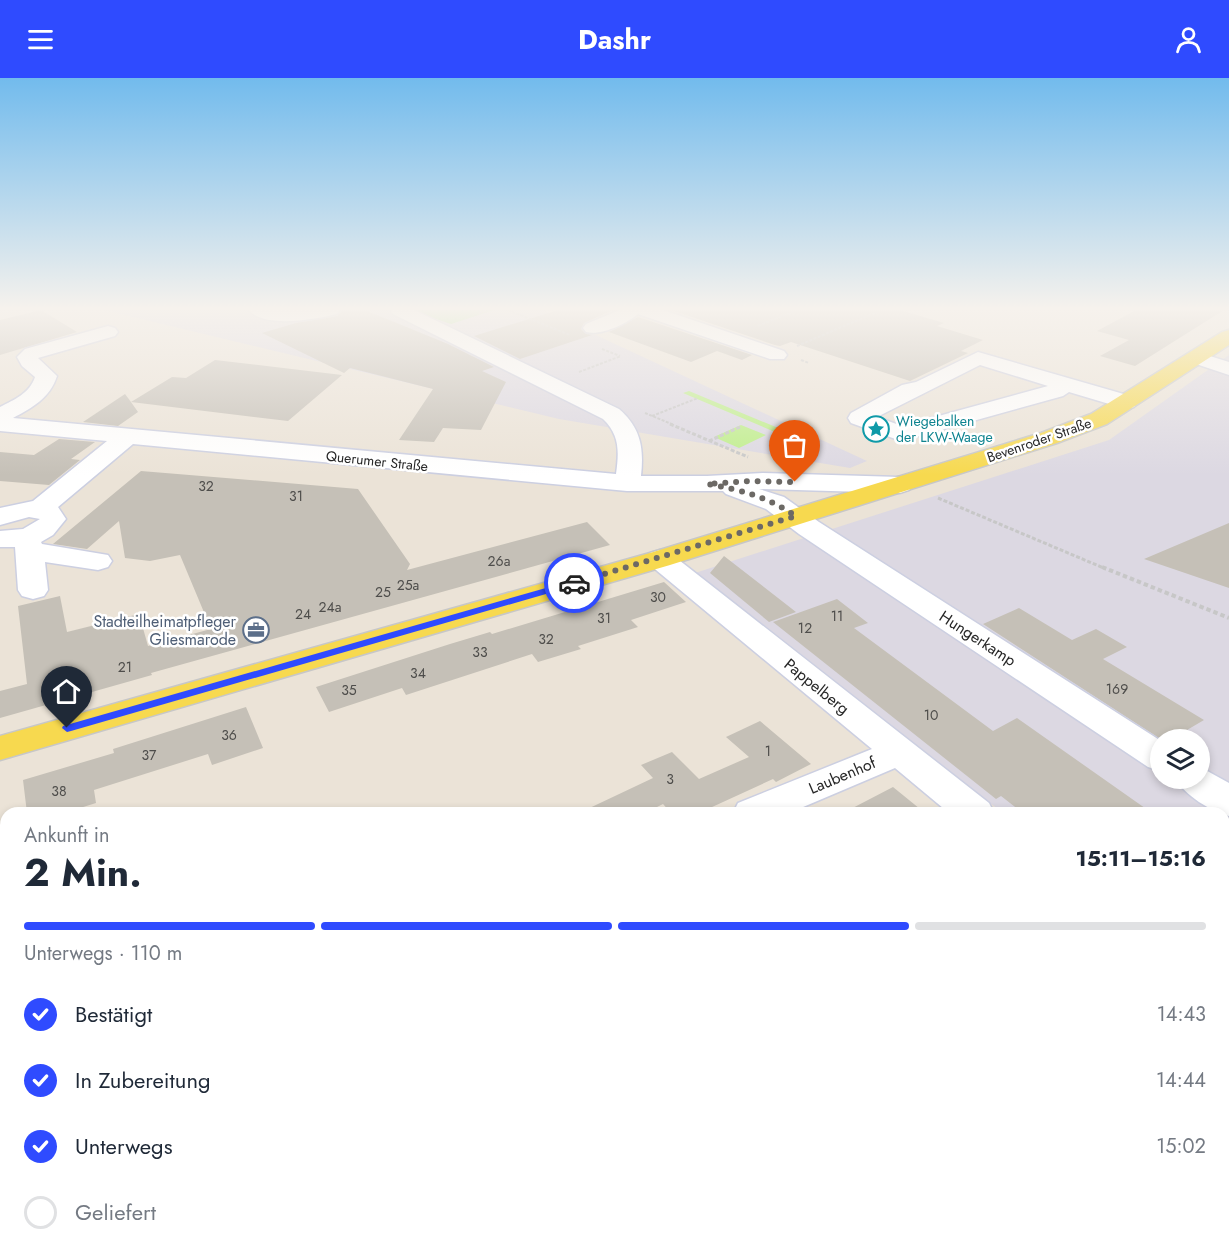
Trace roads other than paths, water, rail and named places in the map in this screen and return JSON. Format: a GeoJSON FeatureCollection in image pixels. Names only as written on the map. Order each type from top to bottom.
{"type":"FeatureCollection","features":[{"type":"Feature","properties":{"kind":"main road","name":"Bevenroder Straße"},"geometry":{"type":"LineString","coordinates":[[0,748],[660,559],[1049,438],[1099,418],[1186,365]]}},
{"type":"Feature","properties":{"kind":"street"},"geometry":{"type":"LineString","coordinates":[[0,416],[35,395],[45,385],[46,376],[33,365]]}},
{"type":"Feature","properties":{"kind":"street"},"geometry":{"type":"LineString","coordinates":[[511,365],[611,414],[625,427],[631,451],[627,483]]}},
{"type":"Feature","properties":{"kind":"street"},"geometry":{"type":"LineString","coordinates":[[965,365],[922,388],[910,390],[860,418],[901,434],[1055,391],[1066,384]]}},
{"type":"Feature","properties":{"kind":"street"},"geometry":{"type":"LineString","coordinates":[[1002,365],[1125,402]]}},
{"type":"Feature","properties":{"kind":"street","name":"Querumer Straße"},"geometry":{"type":"LineString","coordinates":[[0,424],[627,483],[707,484],[764,497],[807,513],[809,494],[758,470]]}},
{"type":"Feature","properties":{"kind":"street"},"geometry":{"type":"LineString","coordinates":[[39,509],[128,436]]}},
{"type":"Feature","properties":{"kind":"street","name":"Querumer Straße"},"geometry":{"type":"LineString","coordinates":[[707,484],[758,470],[900,485]]}},
{"type":"Feature","properties":{"kind":"street"},"geometry":{"type":"LineString","coordinates":[[0,516],[19,510],[39,509],[52,514],[51,524],[45,529],[18,542]]}},
{"type":"Feature","properties":{"kind":"street","name":"Hungerkamp"},"geometry":{"type":"LineString","coordinates":[[807,513],[819,534],[1150,751]]}},
{"type":"Feature","properties":{"kind":"street"},"geometry":{"type":"LineString","coordinates":[[18,542],[98,561]]}},
{"type":"Feature","properties":{"kind":"street"},"geometry":{"type":"LineString","coordinates":[[18,542],[33,590]]}},
{"type":"Feature","properties":{"kind":"street","name":"Pappelberg"},"geometry":{"type":"LineString","coordinates":[[660,559],[967,807]]}},
{"type":"Feature","properties":{"kind":"street","name":"Laubenhof"},"geometry":{"type":"LineString","coordinates":[[766,807],[898,752]]}},
{"type":"Feature","properties":{"kind":"street"},"geometry":{"type":"LineString","coordinates":[[1210,789],[1229,802]]}},
{"type":"Feature","properties":{"kind":"place","name":"Wiegebalken der LKW-Waage"},"geometry":{"type":"Point","coordinates":[876,429]}},
{"type":"Feature","properties":{"kind":"place","name":"Stadteilheimatpfleger Gliesmarode"},"geometry":{"type":"Point","coordinates":[256,630]}}]}
